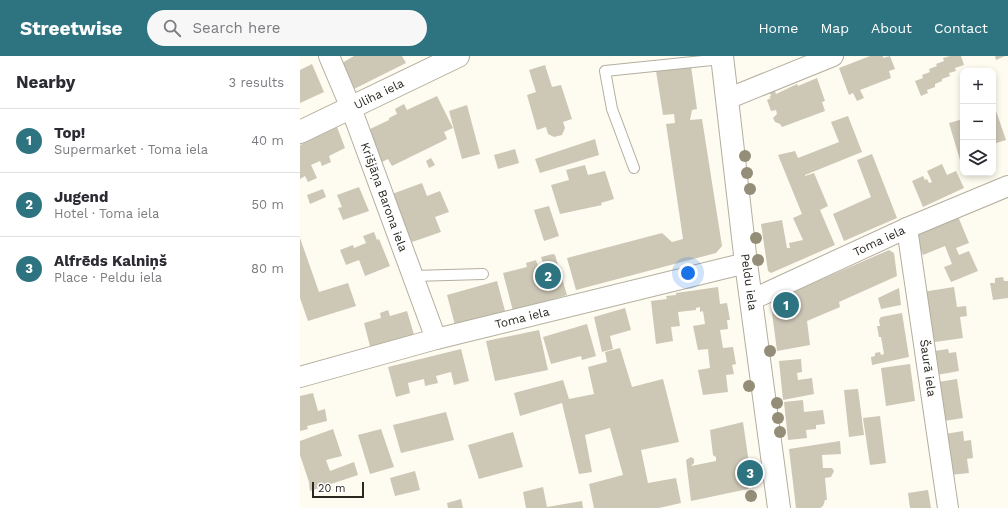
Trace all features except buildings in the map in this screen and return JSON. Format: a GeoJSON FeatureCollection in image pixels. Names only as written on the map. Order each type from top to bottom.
{"type":"FeatureCollection","features":[{"type":"Feature","properties":{"kind":"street","name":"Krišjāņa Barona iela"},"geometry":{"type":"LineString","coordinates":[[329,56],[351,108],[436,339]]}},
{"type":"Feature","properties":{"kind":"street","name":"Uliha iela"},"geometry":{"type":"LineString","coordinates":[[300,132],[458,56]]}},
{"type":"Feature","properties":{"kind":"street"},"geometry":{"type":"LineString","coordinates":[[727,99],[833,56]]}},
{"type":"Feature","properties":{"kind":"street","name":"Peldu iela"},"geometry":{"type":"LineString","coordinates":[[722,57],[746,263],[779,508]]}},
{"type":"Feature","properties":{"kind":"street","name":"Toma iela"},"geometry":{"type":"LineString","coordinates":[[751,300],[907,228],[1008,186]]}},
{"type":"Feature","properties":{"kind":"street","name":"Šaurā iela"},"geometry":{"type":"LineString","coordinates":[[907,228],[948,508]]}},
{"type":"Feature","properties":{"kind":"street","name":"Toma iela"},"geometry":{"type":"LineString","coordinates":[[300,377],[436,339],[746,263]]}},
{"type":"Feature","properties":{"kind":"lane"},"geometry":{"type":"LineString","coordinates":[[634,168],[612,109],[604,71],[722,57]]}},
{"type":"Feature","properties":{"kind":"lane"},"geometry":{"type":"LineString","coordinates":[[413,276],[483,274]]}},
{"type":"Feature","properties":{"kind":"place","name":"Jugend"},"geometry":{"type":"Point","coordinates":[548,276]}},
{"type":"Feature","properties":{"kind":"place","name":"Top!"},"geometry":{"type":"Point","coordinates":[786,305]}},
{"type":"Feature","properties":{"kind":"place","name":"Alfrēds Kalniņš"},"geometry":{"type":"Point","coordinates":[750,473]}}]}
